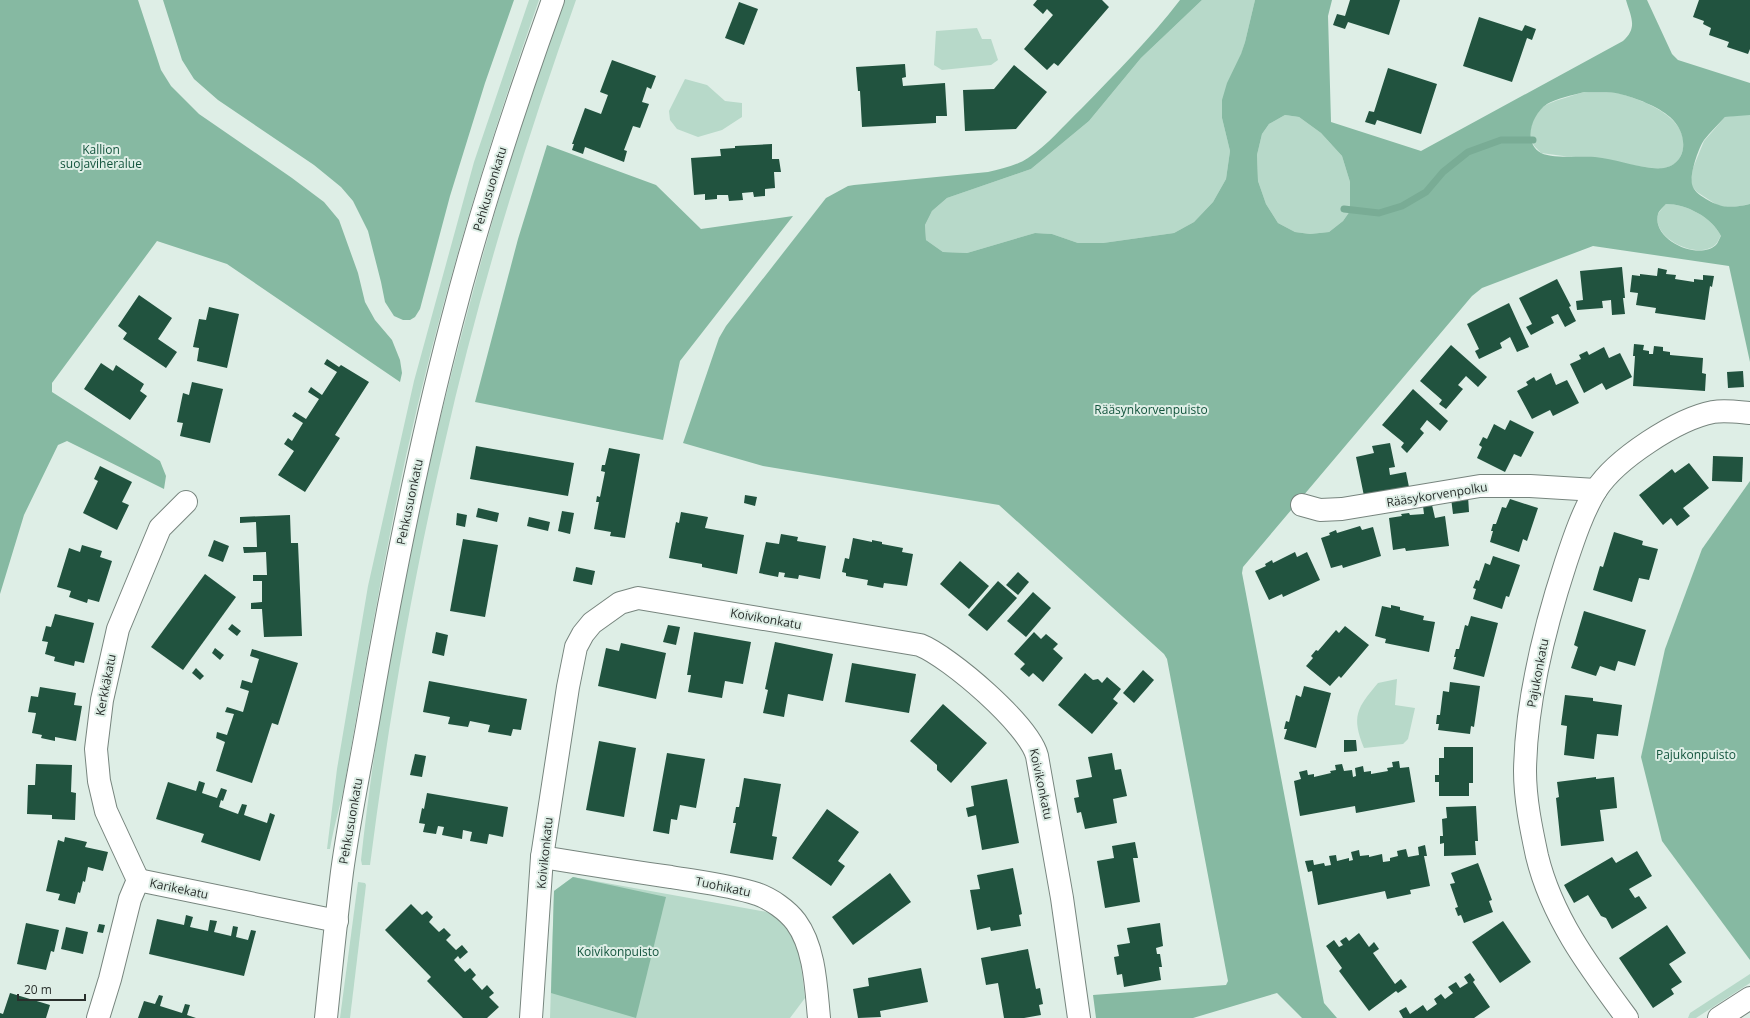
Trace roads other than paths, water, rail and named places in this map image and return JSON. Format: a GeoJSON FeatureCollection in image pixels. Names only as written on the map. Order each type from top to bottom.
{"type":"FeatureCollection","features":[{"type":"Feature","properties":{"kind":"street","name":"Pehkusuonkatu"},"geometry":{"type":"LineString","coordinates":[[326,1018],[345,857],[382,639],[417,467],[452,321],[478,226],[506,136],[553,0]]}},
{"type":"Feature","properties":{"kind":"street","name":"Pajukonkatu"},"geometry":{"type":"LineString","coordinates":[[1626,1018],[1568,935],[1547,890],[1532,832],[1527,802],[1525,771],[1528,723],[1547,627],[1575,537],[1596,490],[1609,475],[1624,460],[1663,433],[1707,414],[1721,412],[1750,413]]}},
{"type":"Feature","properties":{"kind":"street","name":"Rääsykorvenpolku"},"geometry":{"type":"LineString","coordinates":[[1302,505],[1320,510],[1342,509],[1480,486],[1530,486],[1596,490]]}},
{"type":"Feature","properties":{"kind":"street","name":"Kerkkäkatu"},"geometry":{"type":"LineString","coordinates":[[138,880],[106,811],[99,781],[96,749],[102,700],[118,629],[160,528],[186,502]]}},
{"type":"Feature","properties":{"kind":"street","name":"Koivikonkatu"},"geometry":{"type":"LineString","coordinates":[[531,1018],[542,857],[568,686],[576,647],[592,623],[620,604],[631,599],[648,599],[920,645],[940,655],[962,672],[1017,724],[1032,742],[1036,750],[1061,891],[1079,1018]]}},
{"type":"Feature","properties":{"kind":"street","name":"Tuohikatu"},"geometry":{"type":"LineString","coordinates":[[542,857],[722,885],[758,895],[774,903],[795,920],[803,932],[809,950],[816,984],[819,1018]]}},
{"type":"Feature","properties":{"kind":"street","name":"Karikekatu"},"geometry":{"type":"LineString","coordinates":[[98,1018],[110,979],[130,899],[138,880],[337,921]]}},
{"type":"Feature","properties":{"kind":"street"},"geometry":{"type":"LineString","coordinates":[[1719,1018],[1750,998]]}},
{"type":"Feature","properties":{"kind":"waterway"},"geometry":{"type":"LineString","coordinates":[[1344,209],[1379,213],[1402,206],[1426,192],[1443,172],[1468,152],[1501,140],[1533,140]]}},
{"type":"Feature","properties":{"kind":"park label","name":"Kallion suojaviheralue"},"geometry":{"type":"Point","coordinates":[101,157]}},
{"type":"Feature","properties":{"kind":"park label","name":"Rääsynkorvenpuisto"},"geometry":{"type":"Point","coordinates":[1151,410]}},
{"type":"Feature","properties":{"kind":"park label","name":"Pajukonpuisto"},"geometry":{"type":"Point","coordinates":[1696,755]}},
{"type":"Feature","properties":{"kind":"park label","name":"Koivikonpuisto"},"geometry":{"type":"Point","coordinates":[618,952]}}]}
